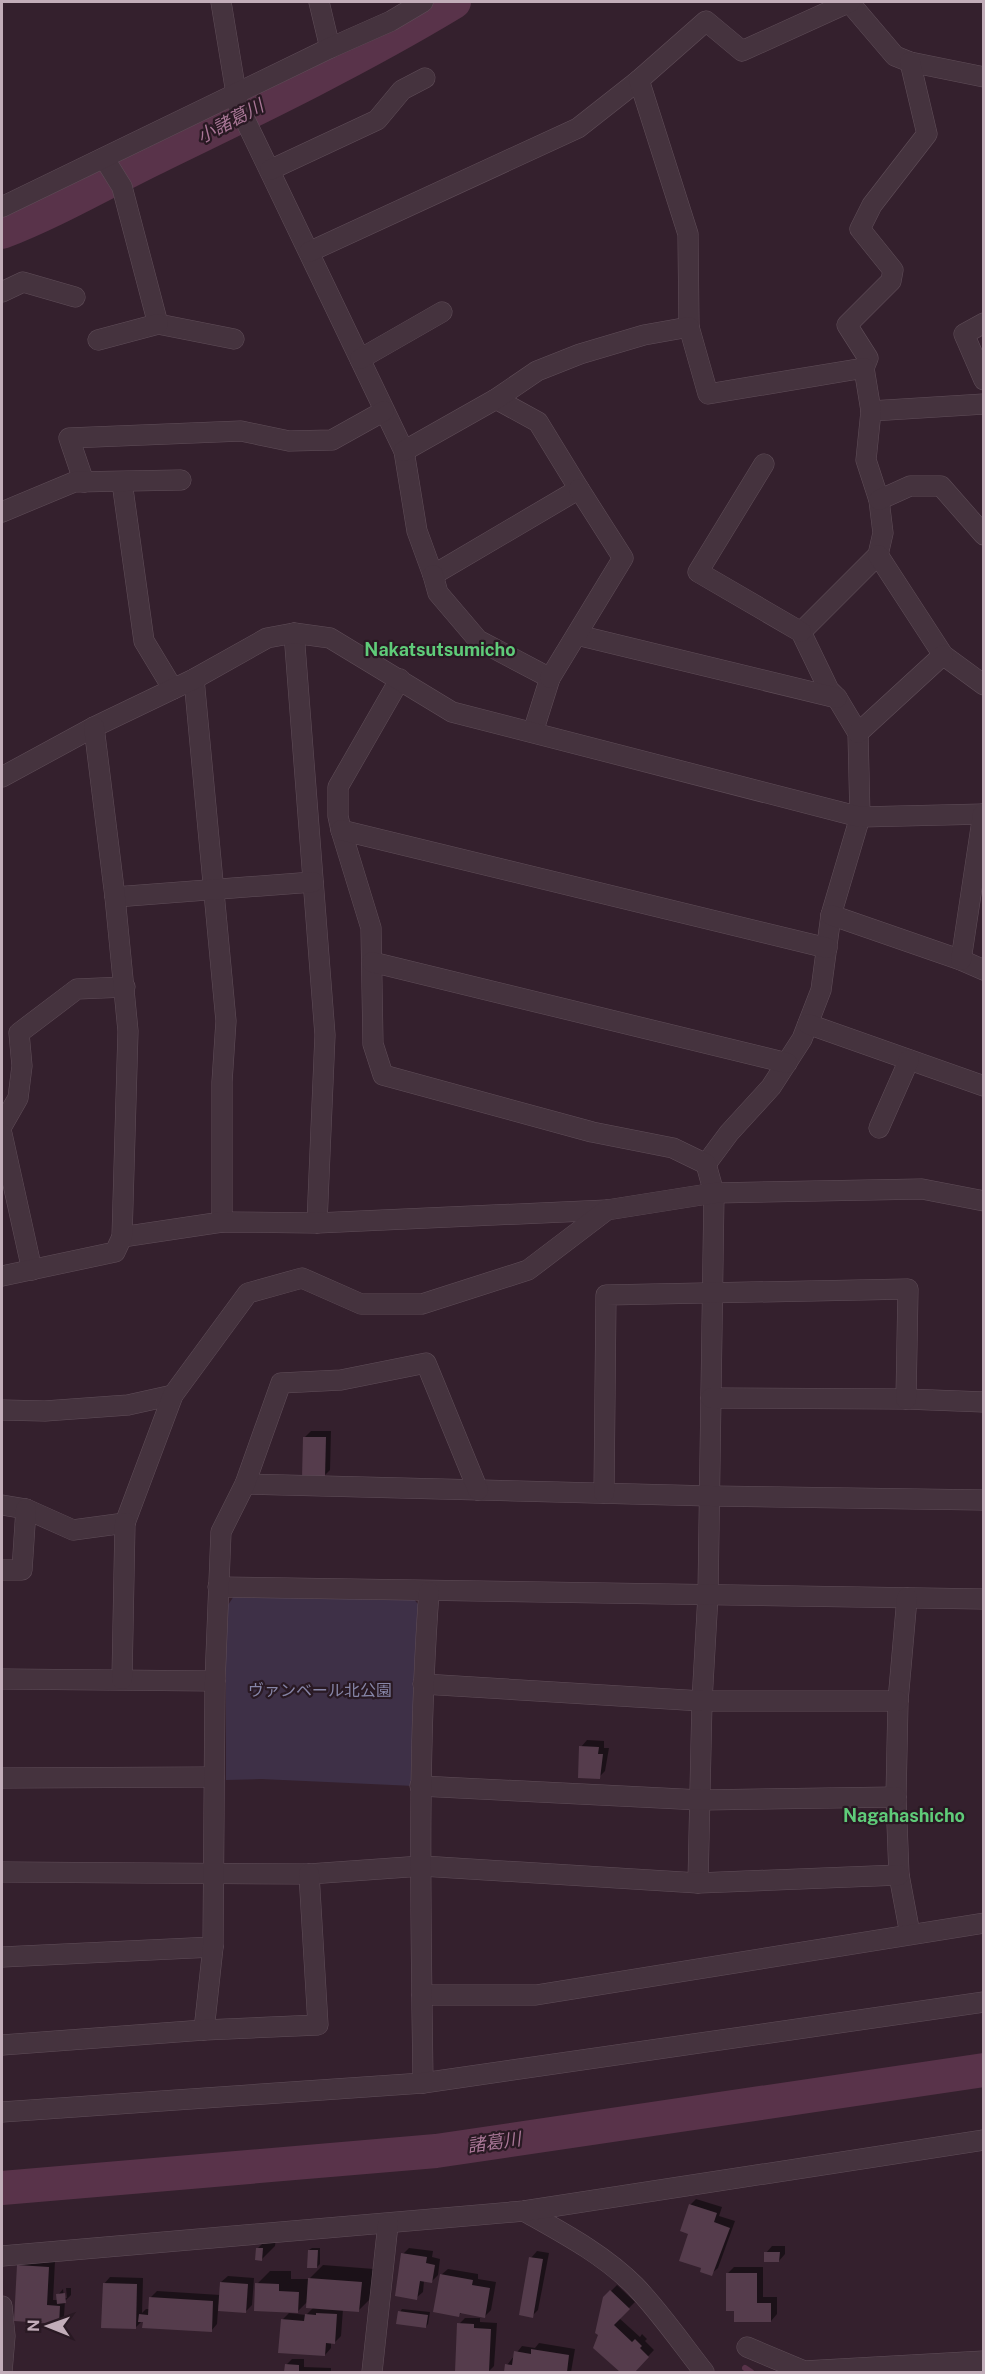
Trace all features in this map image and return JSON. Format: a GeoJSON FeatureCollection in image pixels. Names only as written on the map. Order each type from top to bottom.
{"type":"FeatureCollection","features":[{"type":"Feature","properties":{"kind":"street"},"geometry":{"type":"LineString","coordinates":[[221,2],[236,100],[404,451],[417,531],[438,593],[478,640],[550,678]]}},
{"type":"Feature","properties":{"kind":"street"},"geometry":{"type":"LineString","coordinates":[[319,2],[330,48]]}},
{"type":"Feature","properties":{"kind":"street"},"geometry":{"type":"LineString","coordinates":[[2,207],[106,162],[236,100],[330,48],[391,21],[423,2]]}},
{"type":"Feature","properties":{"kind":"street"},"geometry":{"type":"LineString","coordinates":[[309,252],[578,128],[639,80],[706,21],[742,51],[849,2],[895,56],[910,62],[984,77]]}},
{"type":"Feature","properties":{"kind":"street"},"geometry":{"type":"LineString","coordinates":[[801,632],[878,555],[883,533],[879,500],[866,460],[871,411],[864,368],[868,358],[847,325],[891,281],[893,270],[860,229],[872,205],[927,134],[910,62]]}},
{"type":"Feature","properties":{"kind":"street"},"geometry":{"type":"LineString","coordinates":[[270,170],[377,120],[402,90],[425,78]]}},
{"type":"Feature","properties":{"kind":"street"},"geometry":{"type":"LineString","coordinates":[[639,80],[688,234],[689,327],[708,394],[864,368]]}},
{"type":"Feature","properties":{"kind":"street"},"geometry":{"type":"LineString","coordinates":[[106,162],[122,187],[158,324]]}},
{"type":"Feature","properties":{"kind":"street"},"geometry":{"type":"LineString","coordinates":[[2,292],[23,282],[75,297]]}},
{"type":"Feature","properties":{"kind":"street"},"geometry":{"type":"LineString","coordinates":[[360,359],[442,312]]}},
{"type":"Feature","properties":{"kind":"street"},"geometry":{"type":"LineString","coordinates":[[984,323],[964,334],[984,380]]}},
{"type":"Feature","properties":{"kind":"street"},"geometry":{"type":"LineString","coordinates":[[98,340],[158,324],[234,339]]}},
{"type":"Feature","properties":{"kind":"street"},"geometry":{"type":"LineString","coordinates":[[404,451],[496,399],[537,371],[580,354],[644,335],[689,327]]}},
{"type":"Feature","properties":{"kind":"street"},"geometry":{"type":"LineString","coordinates":[[496,399],[538,422],[623,558],[550,678],[533,732]]}},
{"type":"Feature","properties":{"kind":"street"},"geometry":{"type":"LineString","coordinates":[[871,411],[984,404]]}},
{"type":"Feature","properties":{"kind":"street"},"geometry":{"type":"LineString","coordinates":[[84,482],[69,438],[241,430],[289,441],[332,440],[384,411]]}},
{"type":"Feature","properties":{"kind":"street"},"geometry":{"type":"LineString","coordinates":[[706,1164],[729,1133],[771,1087],[802,1039],[821,990],[831,915],[860,817],[858,733],[837,698],[829,690],[801,632],[698,573],[764,464]]}},
{"type":"Feature","properties":{"kind":"street"},"geometry":{"type":"LineString","coordinates":[[2,512],[74,482],[181,480]]}},
{"type":"Feature","properties":{"kind":"street"},"geometry":{"type":"LineString","coordinates":[[122,482],[144,641],[173,689]]}},
{"type":"Feature","properties":{"kind":"street"},"geometry":{"type":"LineString","coordinates":[[879,500],[910,486],[941,486],[984,535]]}},
{"type":"Feature","properties":{"kind":"street"},"geometry":{"type":"LineString","coordinates":[[433,575],[579,489]]}},
{"type":"Feature","properties":{"kind":"street"},"geometry":{"type":"LineString","coordinates":[[878,555],[944,655],[984,685]]}},
{"type":"Feature","properties":{"kind":"street"},"geometry":{"type":"LineString","coordinates":[[294,633],[325,1035],[317,1223]]}},
{"type":"Feature","properties":{"kind":"street"},"geometry":{"type":"LineString","coordinates":[[2,777],[94,727],[194,679],[267,638],[294,633],[330,638],[400,678],[452,712],[860,817],[983,814],[961,960]]}},
{"type":"Feature","properties":{"kind":"street"},"geometry":{"type":"LineString","coordinates":[[577,635],[837,698]]}},
{"type":"Feature","properties":{"kind":"street"},"geometry":{"type":"LineString","coordinates":[[858,733],[944,655]]}},
{"type":"Feature","properties":{"kind":"street"},"geometry":{"type":"LineString","coordinates":[[400,678],[338,788],[340,830],[371,928],[373,1044],[383,1075],[592,1132],[673,1148],[706,1164],[714,1193],[708,1595],[702,1701],[698,1883]]}},
{"type":"Feature","properties":{"kind":"street"},"geometry":{"type":"LineString","coordinates":[[194,679],[226,1021],[222,1082],[222,1222]]}},
{"type":"Feature","properties":{"kind":"street"},"geometry":{"type":"LineString","coordinates":[[2,1276],[115,1252],[122,1237],[128,1032],[115,897],[94,727]]}},
{"type":"Feature","properties":{"kind":"street"},"geometry":{"type":"LineString","coordinates":[[340,830],[827,948]]}},
{"type":"Feature","properties":{"kind":"street"},"geometry":{"type":"LineString","coordinates":[[115,897],[313,882]]}},
{"type":"Feature","properties":{"kind":"street"},"geometry":{"type":"LineString","coordinates":[[831,915],[984,970]]}},
{"type":"Feature","properties":{"kind":"street"},"geometry":{"type":"LineString","coordinates":[[372,962],[787,1063]]}},
{"type":"Feature","properties":{"kind":"street"},"geometry":{"type":"LineString","coordinates":[[2,1126],[18,1098],[22,1066],[19,1033],[76,989],[125,987]]}},
{"type":"Feature","properties":{"kind":"street"},"geometry":{"type":"LineString","coordinates":[[808,1024],[984,1086]]}},
{"type":"Feature","properties":{"kind":"street"},"geometry":{"type":"LineString","coordinates":[[879,1128],[909,1060]]}},
{"type":"Feature","properties":{"kind":"street"},"geometry":{"type":"LineString","coordinates":[[2,1134],[32,1270]]}},
{"type":"Feature","properties":{"kind":"street"},"geometry":{"type":"LineString","coordinates":[[122,1237],[222,1222],[317,1223],[607,1210],[714,1193],[922,1190],[984,1202]]}},
{"type":"Feature","properties":{"kind":"street"},"geometry":{"type":"LineString","coordinates":[[122,1679],[125,1523],[173,1395],[248,1293],[302,1278],[361,1304],[422,1304],[528,1270],[607,1210]]}},
{"type":"Feature","properties":{"kind":"street"},"geometry":{"type":"LineString","coordinates":[[604,1493],[606,1295],[908,1289],[906,1399]]}},
{"type":"Feature","properties":{"kind":"street"},"geometry":{"type":"LineString","coordinates":[[204,2030],[213,1947],[215,1682],[221,1532],[245,1484],[281,1383],[342,1380],[426,1363],[478,1490]]}},
{"type":"Feature","properties":{"kind":"street"},"geometry":{"type":"LineString","coordinates":[[2,1410],[45,1411],[128,1405],[173,1395]]}},
{"type":"Feature","properties":{"kind":"street"},"geometry":{"type":"LineString","coordinates":[[711,1398],[906,1399],[984,1402]]}},
{"type":"Feature","properties":{"kind":"street"},"geometry":{"type":"LineString","coordinates":[[245,1484],[710,1496],[984,1500]]}},
{"type":"Feature","properties":{"kind":"street"},"geometry":{"type":"LineString","coordinates":[[2,1505],[26,1509],[72,1530],[125,1523]]}},
{"type":"Feature","properties":{"kind":"street"},"geometry":{"type":"LineString","coordinates":[[2,1570],[22,1570],[26,1509]]}},
{"type":"Feature","properties":{"kind":"street"},"geometry":{"type":"LineString","coordinates":[[218,1587],[984,1599]]}},
{"type":"Feature","properties":{"kind":"street"},"geometry":{"type":"LineString","coordinates":[[423,2083],[420,1786],[429,1592]]}},
{"type":"Feature","properties":{"kind":"street"},"geometry":{"type":"LineString","coordinates":[[907,1598],[898,1701],[896,1797],[899,1875],[910,1934]]}},
{"type":"Feature","properties":{"kind":"street"},"geometry":{"type":"LineString","coordinates":[[2,1679],[215,1682]]}},
{"type":"Feature","properties":{"kind":"street"},"geometry":{"type":"LineString","coordinates":[[423,1684],[702,1701],[898,1701]]}},
{"type":"Feature","properties":{"kind":"street"},"geometry":{"type":"LineString","coordinates":[[2,1778],[214,1777]]}},
{"type":"Feature","properties":{"kind":"street"},"geometry":{"type":"LineString","coordinates":[[420,1786],[701,1800],[896,1797]]}},
{"type":"Feature","properties":{"kind":"street"},"geometry":{"type":"LineString","coordinates":[[2,1872],[309,1874],[422,1866],[698,1883],[899,1875]]}},
{"type":"Feature","properties":{"kind":"street"},"geometry":{"type":"LineString","coordinates":[[2,2045],[204,2030],[318,2025],[309,1874]]}},
{"type":"Feature","properties":{"kind":"street"},"geometry":{"type":"LineString","coordinates":[[422,1995],[536,1995],[984,1923]]}},
{"type":"Feature","properties":{"kind":"street"},"geometry":{"type":"LineString","coordinates":[[2,1957],[213,1947]]}},
{"type":"Feature","properties":{"kind":"street"},"geometry":{"type":"LineString","coordinates":[[2,2112],[423,2083],[984,2002]]}},
{"type":"Feature","properties":{"kind":"street"},"geometry":{"type":"LineString","coordinates":[[2,2262],[524,2211],[984,2140]]}},
{"type":"Feature","properties":{"kind":"street"},"geometry":{"type":"LineString","coordinates":[[524,2211],[570,2236],[604,2259],[635,2286],[704,2373]]}},
{"type":"Feature","properties":{"kind":"street"},"geometry":{"type":"LineString","coordinates":[[372,2373],[388,2224]]}},
{"type":"Feature","properties":{"kind":"street"},"geometry":{"type":"LineString","coordinates":[[2,2306],[5,2336],[2,2372]]}},
{"type":"Feature","properties":{"kind":"street"},"geometry":{"type":"LineString","coordinates":[[747,2347],[804,2371],[984,2361]]}},
{"type":"Feature","properties":{"kind":"green space","name":"ヴァンベール北公園"},"geometry":{"type":"Polygon","coordinates":[[[234,1596],[411,1596],[418,1604],[414,1786],[261,1779],[226,1780],[226,1608],[234,1596]]]}},
{"type":"Feature","properties":{"kind":"building"},"geometry":{"type":"Polygon","coordinates":[[[303,1437],[326,1437],[325,1478],[302,1478],[303,1437]]]}},
{"type":"Feature","properties":{"kind":"building"},"geometry":{"type":"Polygon","coordinates":[[[579,1746],[599,1747],[598,1754],[603,1754],[600,1779],[578,1778],[579,1746]]]}},
{"type":"Feature","properties":{"kind":"building"},"geometry":{"type":"Polygon","coordinates":[[[689,2204],[717,2213],[714,2222],[730,2228],[712,2276],[700,2272],[701,2268],[679,2261],[688,2234],[680,2231],[689,2204]]]}},
{"type":"Feature","properties":{"kind":"building"},"geometry":{"type":"Polygon","coordinates":[[[256,2248],[263,2248],[262,2261],[255,2260],[256,2248]]]}},
{"type":"Feature","properties":{"kind":"building"},"geometry":{"type":"Polygon","coordinates":[[[308,2250],[318,2250],[317,2268],[307,2268],[308,2250]]]}},
{"type":"Feature","properties":{"kind":"building"},"geometry":{"type":"Polygon","coordinates":[[[764,2252],[780,2252],[779,2262],[764,2262],[764,2252]]]}},
{"type":"Feature","properties":{"kind":"building"},"geometry":{"type":"Polygon","coordinates":[[[401,2253],[427,2257],[426,2263],[435,2265],[432,2283],[420,2281],[417,2300],[395,2296],[401,2253]]]}},
{"type":"Feature","properties":{"kind":"building"},"geometry":{"type":"Polygon","coordinates":[[[529,2257],[543,2259],[533,2318],[519,2315],[529,2257]]]}},
{"type":"Feature","properties":{"kind":"building"},"geometry":{"type":"Polygon","coordinates":[[[17,2265],[49,2267],[47,2305],[60,2306],[59,2324],[14,2321],[17,2265]]]}},
{"type":"Feature","properties":{"kind":"building"},"geometry":{"type":"Polygon","coordinates":[[[726,2273],[757,2273],[757,2303],[771,2303],[771,2322],[734,2322],[734,2311],[726,2311],[726,2273]]]}},
{"type":"Feature","properties":{"kind":"building"},"geometry":{"type":"Polygon","coordinates":[[[440,2274],[473,2280],[472,2285],[490,2288],[485,2318],[460,2313],[459,2317],[433,2312],[440,2274]]]}},
{"type":"Feature","properties":{"kind":"building"},"geometry":{"type":"Polygon","coordinates":[[[308,2278],[362,2282],[359,2312],[306,2308],[308,2278]]]}},
{"type":"Feature","properties":{"kind":"building"},"geometry":{"type":"Polygon","coordinates":[[[220,2282],[248,2284],[246,2313],[218,2311],[220,2282]]]}},
{"type":"Feature","properties":{"kind":"building"},"geometry":{"type":"Polygon","coordinates":[[[103,2283],[137,2284],[136,2329],[101,2328],[103,2283]]]}},
{"type":"Feature","properties":{"kind":"building"},"geometry":{"type":"Polygon","coordinates":[[[255,2283],[279,2284],[279,2291],[299,2292],[298,2313],[254,2311],[255,2283]]]}},
{"type":"Feature","properties":{"kind":"building"},"geometry":{"type":"Polygon","coordinates":[[[610,2290],[630,2309],[614,2325],[632,2342],[635,2339],[649,2357],[635,2372],[620,2372],[593,2348],[598,2335],[595,2333],[603,2297],[610,2290]]]}},
{"type":"Feature","properties":{"kind":"building"},"geometry":{"type":"Polygon","coordinates":[[[65,2293],[66,2303],[57,2304],[56,2294],[65,2293]]]}},
{"type":"Feature","properties":{"kind":"building"},"geometry":{"type":"Polygon","coordinates":[[[149,2297],[213,2301],[212,2332],[142,2328],[143,2322],[138,2322],[139,2314],[148,2315],[149,2297]]]}},
{"type":"Feature","properties":{"kind":"building"},"geometry":{"type":"Polygon","coordinates":[[[398,2311],[428,2315],[426,2328],[396,2324],[398,2311]]]}},
{"type":"Feature","properties":{"kind":"building"},"geometry":{"type":"Polygon","coordinates":[[[316,2313],[337,2314],[335,2344],[326,2343],[325,2356],[278,2353],[281,2319],[304,2321],[305,2314],[316,2315],[316,2313]]]}},
{"type":"Feature","properties":{"kind":"building"},"geometry":{"type":"Polygon","coordinates":[[[457,2323],[474,2324],[474,2328],[491,2329],[489,2372],[455,2372],[457,2323]]]}},
{"type":"Feature","properties":{"kind":"building"},"geometry":{"type":"Polygon","coordinates":[[[531,2349],[569,2355],[567,2372],[504,2372],[505,2364],[512,2365],[514,2351],[531,2354],[531,2349]]]}},
{"type":"Feature","properties":{"kind":"building"},"geometry":{"type":"Polygon","coordinates":[[[285,2364],[299,2365],[299,2372],[284,2372],[285,2364]]]}},
{"type":"Feature","properties":{"kind":"waterway","name":"小諸葛川"},"geometry":{"type":"LineString","coordinates":[[2,232],[59,207],[305,84],[454,2]]}},
{"type":"Feature","properties":{"kind":"waterway","name":"諸葛川"},"geometry":{"type":"LineString","coordinates":[[2,2188],[436,2151],[984,2070]]}},
{"type":"Feature","properties":{"kind":"waterway"},"geometry":{"type":"LineString","coordinates":[[745,2368],[751,2372]]}},
{"type":"Feature","properties":{"kind":"district","name":"Nakatsutsumicho"},"geometry":{"type":"Point","coordinates":[440,649]}},
{"type":"Feature","properties":{"kind":"district","name":"Nagahashicho"},"geometry":{"type":"Point","coordinates":[904,1815]}}]}
